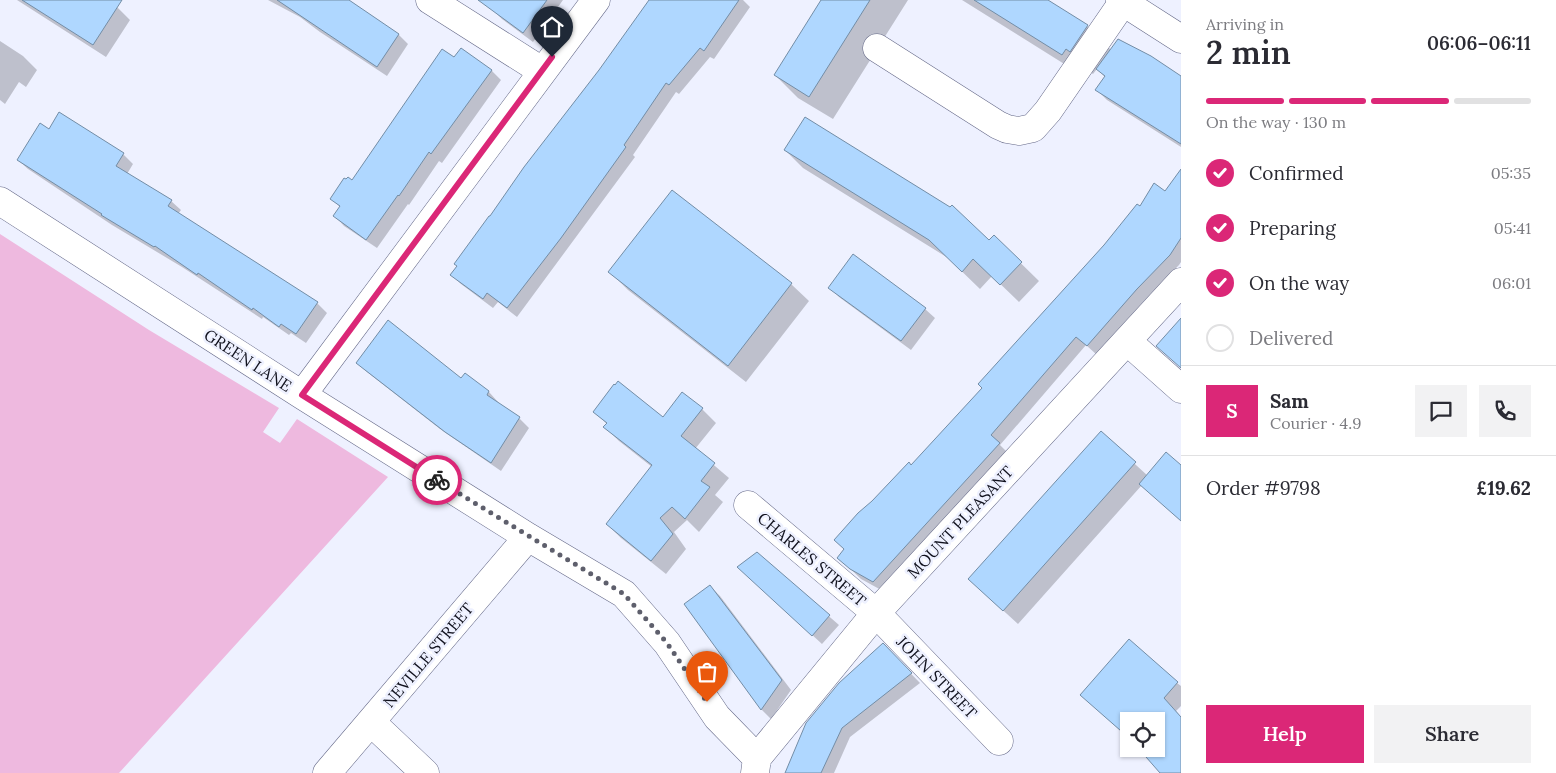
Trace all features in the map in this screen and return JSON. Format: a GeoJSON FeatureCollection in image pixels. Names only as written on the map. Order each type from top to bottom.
{"type":"FeatureCollection","features":[{"type":"Feature","properties":{"kind":"street"},"geometry":{"type":"LineString","coordinates":[[430,0],[542,71]]}},
{"type":"Feature","properties":{"kind":"street"},"geometry":{"type":"LineString","coordinates":[[302,395],[596,0]]}},
{"type":"Feature","properties":{"kind":"street"},"geometry":{"type":"LineString","coordinates":[[877,48],[998,125],[1019,131],[1033,128],[1048,111],[1121,1],[1181,39]]}},
{"type":"Feature","properties":{"kind":"street","name":"GREEN LANE"},"geometry":{"type":"LineString","coordinates":[[0,201],[302,395],[528,537],[624,594],[667,643],[717,717],[756,766]]}},
{"type":"Feature","properties":{"kind":"street","name":"MOUNT PLEASANT"},"geometry":{"type":"LineString","coordinates":[[756,766],[876,613],[1181,282]]}},
{"type":"Feature","properties":{"kind":"street"},"geometry":{"type":"LineString","coordinates":[[1127,341],[1181,389]]}},
{"type":"Feature","properties":{"kind":"street","name":"CHARLES STREET"},"geometry":{"type":"LineString","coordinates":[[748,505],[876,613]]}},
{"type":"Feature","properties":{"kind":"street","name":"NEVILLE STREET"},"geometry":{"type":"LineString","coordinates":[[327,773],[528,537]]}},
{"type":"Feature","properties":{"kind":"street","name":"JOHN STREET"},"geometry":{"type":"LineString","coordinates":[[876,613],[999,742]]}},
{"type":"Feature","properties":{"kind":"street"},"geometry":{"type":"LineString","coordinates":[[371,722],[425,773]]}},
{"type":"Feature","properties":{"kind":"shaded area"},"geometry":{"type":"Polygon","coordinates":[[[0,234],[149,330],[279,408],[263,432],[280,443],[297,419],[388,477],[119,773],[0,773],[0,234]]]}},
{"type":"Feature","properties":{"kind":"building"},"geometry":{"type":"Polygon","coordinates":[[[22,0],[122,0],[93,45],[22,0]]]}},
{"type":"Feature","properties":{"kind":"building"},"geometry":{"type":"Polygon","coordinates":[[[277,0],[349,0],[399,34],[377,67],[277,0]]]}},
{"type":"Feature","properties":{"kind":"building"},"geometry":{"type":"Polygon","coordinates":[[[478,0],[547,0],[523,33],[478,0]]]}},
{"type":"Feature","properties":{"kind":"building"},"geometry":{"type":"Polygon","coordinates":[[[649,0],[739,0],[704,51],[700,48],[669,85],[666,83],[624,145],[626,147],[561,238],[507,308],[487,293],[483,299],[450,275],[457,266],[454,264],[649,0]]]}},
{"type":"Feature","properties":{"kind":"building"},"geometry":{"type":"Polygon","coordinates":[[[821,0],[870,0],[809,97],[774,75],[821,0]]]}},
{"type":"Feature","properties":{"kind":"building"},"geometry":{"type":"Polygon","coordinates":[[[974,0],[1048,0],[1088,25],[1070,52],[1066,49],[1062,55],[974,0]]]}},
{"type":"Feature","properties":{"kind":"building"},"geometry":{"type":"Polygon","coordinates":[[[1118,39],[1151,56],[1181,76],[1181,144],[1095,90],[1105,76],[1096,69],[1118,39]]]}},
{"type":"Feature","properties":{"kind":"building"},"geometry":{"type":"Polygon","coordinates":[[[461,48],[492,70],[431,154],[429,152],[366,240],[333,216],[340,206],[330,199],[344,178],[348,177],[352,180],[442,49],[454,57],[461,48]]]}},
{"type":"Feature","properties":{"kind":"building"},"geometry":{"type":"Polygon","coordinates":[[[59,112],[124,153],[116,166],[172,200],[168,206],[318,302],[296,334],[281,324],[279,327],[253,308],[252,310],[198,273],[197,275],[155,246],[101,215],[17,160],[40,123],[49,129],[59,112]]]}},
{"type":"Feature","properties":{"kind":"building"},"geometry":{"type":"Polygon","coordinates":[[[805,117],[950,207],[952,205],[989,240],[994,235],[1022,262],[1000,285],[973,259],[962,272],[929,240],[784,150],[805,117]]]}},
{"type":"Feature","properties":{"kind":"building"},"geometry":{"type":"Polygon","coordinates":[[[1181,169],[1181,238],[1170,255],[1087,346],[1076,337],[991,435],[1000,443],[873,582],[850,569],[837,558],[844,549],[834,540],[909,462],[911,465],[982,388],[978,384],[1104,245],[1137,204],[1140,206],[1154,183],[1165,191],[1181,169]]]}},
{"type":"Feature","properties":{"kind":"building"},"geometry":{"type":"Polygon","coordinates":[[[672,190],[792,283],[728,366],[608,272],[672,190]]]}},
{"type":"Feature","properties":{"kind":"building"},"geometry":{"type":"Polygon","coordinates":[[[853,254],[926,308],[901,341],[828,288],[853,254]]]}},
{"type":"Feature","properties":{"kind":"building"},"geometry":{"type":"Polygon","coordinates":[[[1181,318],[1181,368],[1156,346],[1181,318]]]}},
{"type":"Feature","properties":{"kind":"building"},"geometry":{"type":"Polygon","coordinates":[[[388,320],[461,378],[465,373],[489,391],[487,395],[520,417],[491,463],[445,432],[356,363],[388,320]]]}},
{"type":"Feature","properties":{"kind":"building"},"geometry":{"type":"Polygon","coordinates":[[[618,381],[663,417],[682,392],[703,408],[681,436],[715,463],[701,481],[710,487],[685,519],[672,507],[660,518],[673,534],[651,561],[606,524],[652,465],[603,427],[607,423],[593,412],[618,381]]]}},
{"type":"Feature","properties":{"kind":"building"},"geometry":{"type":"Polygon","coordinates":[[[1101,431],[1136,462],[1003,611],[968,579],[1101,431]]]}},
{"type":"Feature","properties":{"kind":"building"},"geometry":{"type":"Polygon","coordinates":[[[1166,452],[1181,465],[1181,521],[1139,484],[1166,452]]]}},
{"type":"Feature","properties":{"kind":"building"},"geometry":{"type":"Polygon","coordinates":[[[757,552],[830,615],[812,636],[737,567],[757,552]]]}},
{"type":"Feature","properties":{"kind":"building"},"geometry":{"type":"Polygon","coordinates":[[[710,585],[782,680],[761,710],[684,604],[710,585]]]}},
{"type":"Feature","properties":{"kind":"building"},"geometry":{"type":"Polygon","coordinates":[[[1129,639],[1178,682],[1164,698],[1181,717],[1181,773],[1160,773],[1146,757],[1165,757],[1165,712],[1120,712],[1120,730],[1080,695],[1129,639]]]}},
{"type":"Feature","properties":{"kind":"building"},"geometry":{"type":"Polygon","coordinates":[[[883,643],[912,673],[842,728],[821,773],[785,773],[806,723],[839,683],[883,643]]]}},
{"type":"Feature","properties":{"kind":"way so far"},"geometry":{"type":"LineString","coordinates":[[437,480],[624,594],[667,643],[707,702]]}},
{"type":"Feature","properties":{"kind":"route"},"geometry":{"type":"LineString","coordinates":[[437,480],[302,395],[552,57]]}}]}
